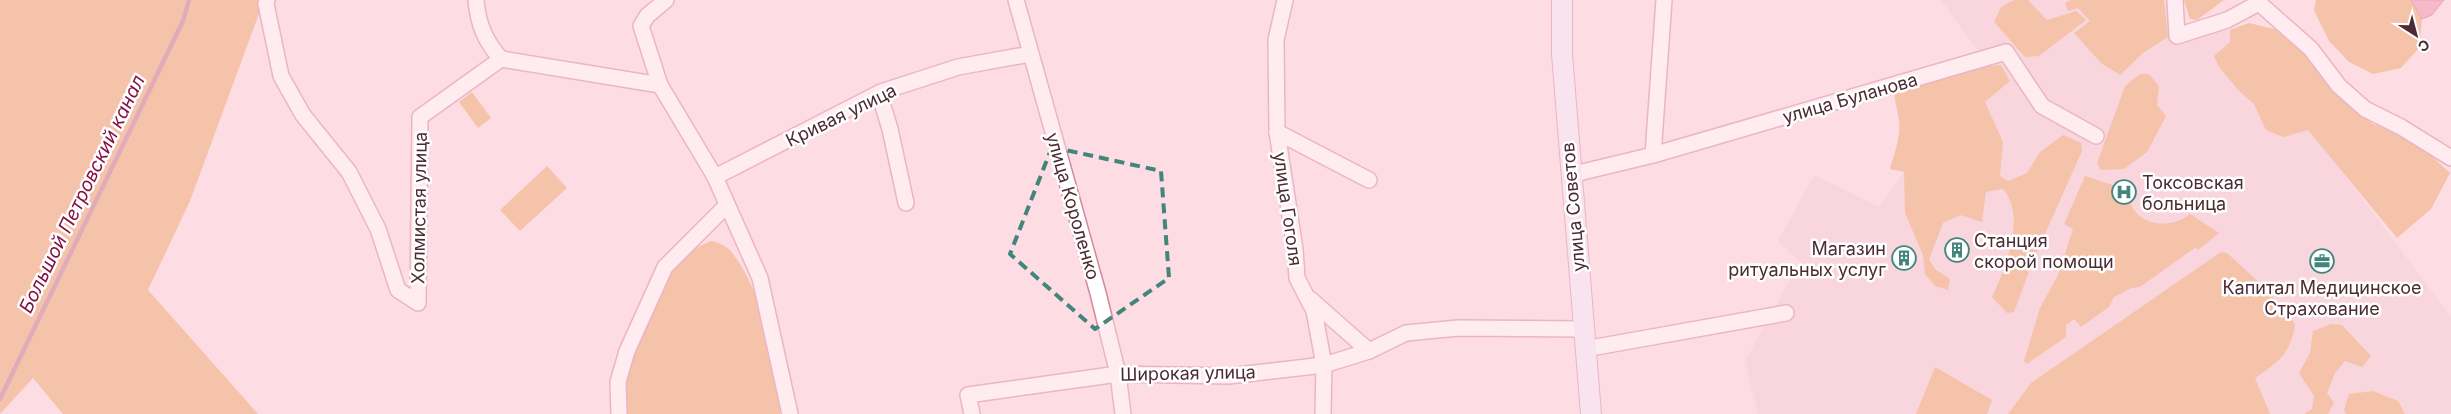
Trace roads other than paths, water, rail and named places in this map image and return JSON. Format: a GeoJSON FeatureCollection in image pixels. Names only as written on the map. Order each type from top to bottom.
{"type":"FeatureCollection","features":[{"type":"Feature","properties":{"kind":"main road","name":"улица Советов"},"geometry":{"type":"LineString","coordinates":[[1562,0],[1562,54],[1570,174],[1591,414]]}},
{"type":"Feature","properties":{"kind":"street","name":"Холмистая улица"},"geometry":{"type":"LineString","coordinates":[[268,0],[266,4],[281,76],[303,115],[349,172],[378,229],[398,290],[418,303],[420,118],[501,59]]}},
{"type":"Feature","properties":{"kind":"street"},"geometry":{"type":"LineString","coordinates":[[476,0],[478,20],[488,44],[501,59],[660,85]]}},
{"type":"Feature","properties":{"kind":"street"},"geometry":{"type":"LineString","coordinates":[[666,0],[647,16],[641,26],[660,85],[715,177],[760,278],[790,414]]}},
{"type":"Feature","properties":{"kind":"street","name":"улица Короленко"},"geometry":{"type":"LineString","coordinates":[[1016,0],[1098,293],[1118,374],[1123,414]]}},
{"type":"Feature","properties":{"kind":"street","name":"улица Гоголя"},"geometry":{"type":"LineString","coordinates":[[1285,0],[1276,40],[1277,132],[1295,249],[1297,278],[1314,311],[1324,365],[1323,414]]}},
{"type":"Feature","properties":{"kind":"street"},"geometry":{"type":"LineString","coordinates":[[1653,155],[1664,0]]}},
{"type":"Feature","properties":{"kind":"street"},"geometry":{"type":"LineString","coordinates":[[2175,0],[2177,36],[2227,20],[2261,2],[2311,49],[2339,86],[2365,110],[2401,127],[2451,158]]}},
{"type":"Feature","properties":{"kind":"street","name":"улица Буланова"},"geometry":{"type":"LineString","coordinates":[[1570,174],[1653,155],[2006,52],[2042,106],[2096,136]]}},
{"type":"Feature","properties":{"kind":"street","name":"Кривая улица"},"geometry":{"type":"LineString","coordinates":[[715,177],[879,93],[958,67],[1030,54]]}},
{"type":"Feature","properties":{"kind":"street"},"geometry":{"type":"LineString","coordinates":[[879,93],[890,129],[906,202]]}},
{"type":"Feature","properties":{"kind":"street"},"geometry":{"type":"LineString","coordinates":[[1277,132],[1370,180]]}},
{"type":"Feature","properties":{"kind":"street"},"geometry":{"type":"LineString","coordinates":[[619,414],[618,382],[627,352],[665,267],[727,205]]}},
{"type":"Feature","properties":{"kind":"street"},"geometry":{"type":"LineString","coordinates":[[1305,294],[1369,351]]}},
{"type":"Feature","properties":{"kind":"street"},"geometry":{"type":"LineString","coordinates":[[1585,349],[1786,313]]}},
{"type":"Feature","properties":{"kind":"street","name":"Широкая улица"},"geometry":{"type":"LineString","coordinates":[[972,414],[968,395],[1118,374],[1229,376],[1324,365],[1369,351],[1406,333],[1458,328],[1583,329]]}},
{"type":"Feature","properties":{"kind":"waterway","name":"Большой Петровский канал"},"geometry":{"type":"LineString","coordinates":[[0,399],[183,21],[189,0]]}},
{"type":"Feature","properties":{"kind":"place","name":"Токсовская больница"},"geometry":{"type":"Point","coordinates":[2124,192]}},
{"type":"Feature","properties":{"kind":"place","name":"Станция скорой помощи"},"geometry":{"type":"Point","coordinates":[1957,250]}},
{"type":"Feature","properties":{"kind":"place","name":"Магазин ритуальных услуг"},"geometry":{"type":"Point","coordinates":[1904,258]}},
{"type":"Feature","properties":{"kind":"place","name":"Капитал Медицинское Страхование"},"geometry":{"type":"Point","coordinates":[2322,261]}}]}
